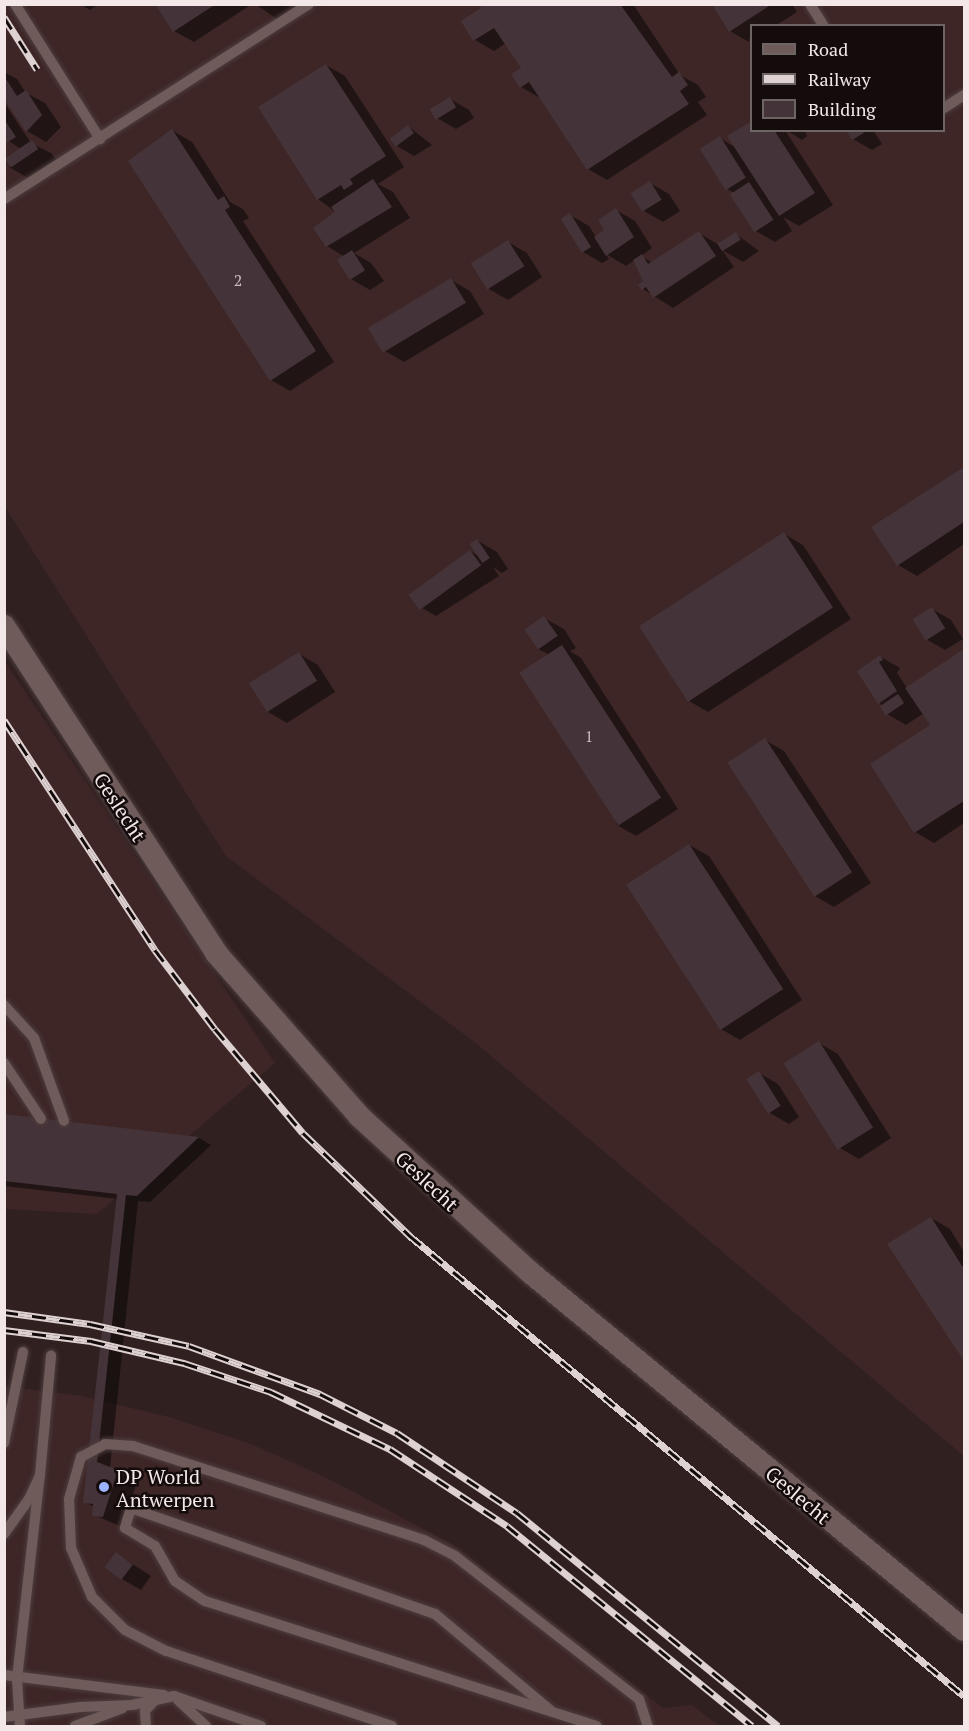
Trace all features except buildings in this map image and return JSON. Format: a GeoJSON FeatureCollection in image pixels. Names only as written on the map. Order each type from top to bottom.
{"type":"FeatureCollection","features":[{"type":"Feature","properties":{"kind":"street","name":"Geslecht"},"geometry":{"type":"LineString","coordinates":[[4,627],[216,952],[358,1116],[531,1273],[964,1630]]}},
{"type":"Feature","properties":{"kind":"lane"},"geometry":{"type":"LineString","coordinates":[[15,4],[100,139]]}},
{"type":"Feature","properties":{"kind":"lane"},"geometry":{"type":"LineString","coordinates":[[4,199],[309,4]]}},
{"type":"Feature","properties":{"kind":"lane"},"geometry":{"type":"LineString","coordinates":[[810,4],[823,24]]}},
{"type":"Feature","properties":{"kind":"lane"},"geometry":{"type":"LineString","coordinates":[[945,107],[964,95]]}},
{"type":"Feature","properties":{"kind":"lane"},"geometry":{"type":"LineString","coordinates":[[4,1005],[34,1038],[64,1121]]}},
{"type":"Feature","properties":{"kind":"lane"},"geometry":{"type":"LineString","coordinates":[[4,1063],[41,1119]]}},
{"type":"Feature","properties":{"kind":"lane"},"geometry":{"type":"LineString","coordinates":[[4,1443],[23,1352]]}},
{"type":"Feature","properties":{"kind":"lane"},"geometry":{"type":"LineString","coordinates":[[20,1726],[17,1714],[17,1679],[51,1356]]}},
{"type":"Feature","properties":{"kind":"lane"},"geometry":{"type":"LineString","coordinates":[[392,1726],[166,1651],[125,1630],[92,1597],[71,1548],[69,1498],[81,1457],[105,1444],[133,1446],[424,1540],[455,1556],[639,1700],[648,1726]]}},
{"type":"Feature","properties":{"kind":"lane"},"geometry":{"type":"LineString","coordinates":[[4,1534],[29,1499],[40,1475]]}},
{"type":"Feature","properties":{"kind":"lane"},"geometry":{"type":"LineString","coordinates":[[550,1710],[435,1614],[131,1508],[125,1528],[155,1546],[175,1581],[206,1600],[597,1726]]}},
{"type":"Feature","properties":{"kind":"lane"},"geometry":{"type":"LineString","coordinates":[[4,1675],[17,1679],[174,1696],[261,1726]]}},
{"type":"Feature","properties":{"kind":"lane"},"geometry":{"type":"LineString","coordinates":[[4,1718],[17,1714],[132,1705],[174,1696]]}},
{"type":"Feature","properties":{"kind":"lane"},"geometry":{"type":"LineString","coordinates":[[174,1696],[206,1726]]}},
{"type":"Feature","properties":{"kind":"lane"},"geometry":{"type":"LineString","coordinates":[[147,1726],[145,1712],[155,1700]]}},
{"type":"Feature","properties":{"kind":"lane"},"geometry":{"type":"LineString","coordinates":[[75,1726],[132,1705]]}},
{"type":"Feature","properties":{"kind":"shaded area"},"geometry":{"type":"Polygon","coordinates":[[[5,5],[964,5],[964,1456],[477,1044],[226,856],[5,507],[5,5]]]}},
{"type":"Feature","properties":{"kind":"shaded area"},"geometry":{"type":"Polygon","coordinates":[[[4,660],[275,1063],[97,1214],[5,1209],[4,660]]]}},
{"type":"Feature","properties":{"kind":"shaded area"},"geometry":{"type":"Polygon","coordinates":[[[4,1386],[81,1396],[169,1417],[251,1444],[325,1477],[452,1544],[663,1708],[692,1705],[719,1726],[5,1726],[4,1386]]]}},
{"type":"Feature","properties":{"kind":"railway"},"geometry":{"type":"LineString","coordinates":[[4,17],[37,69]]}},
{"type":"Feature","properties":{"kind":"railway"},"geometry":{"type":"LineString","coordinates":[[4,720],[155,950],[215,1029],[303,1133],[410,1236],[964,1696]]}},
{"type":"Feature","properties":{"kind":"railway"},"geometry":{"type":"LineString","coordinates":[[4,1312],[90,1324],[189,1346],[320,1394],[397,1433],[517,1513],[778,1726]]}},
{"type":"Feature","properties":{"kind":"railway"},"geometry":{"type":"LineString","coordinates":[[4,1330],[91,1341],[184,1363],[271,1392],[390,1449],[507,1526],[752,1726]]}},
{"type":"Feature","properties":{"kind":"place","name":"DP World Antwerpen"},"geometry":{"type":"Point","coordinates":[104,1487]}}]}
